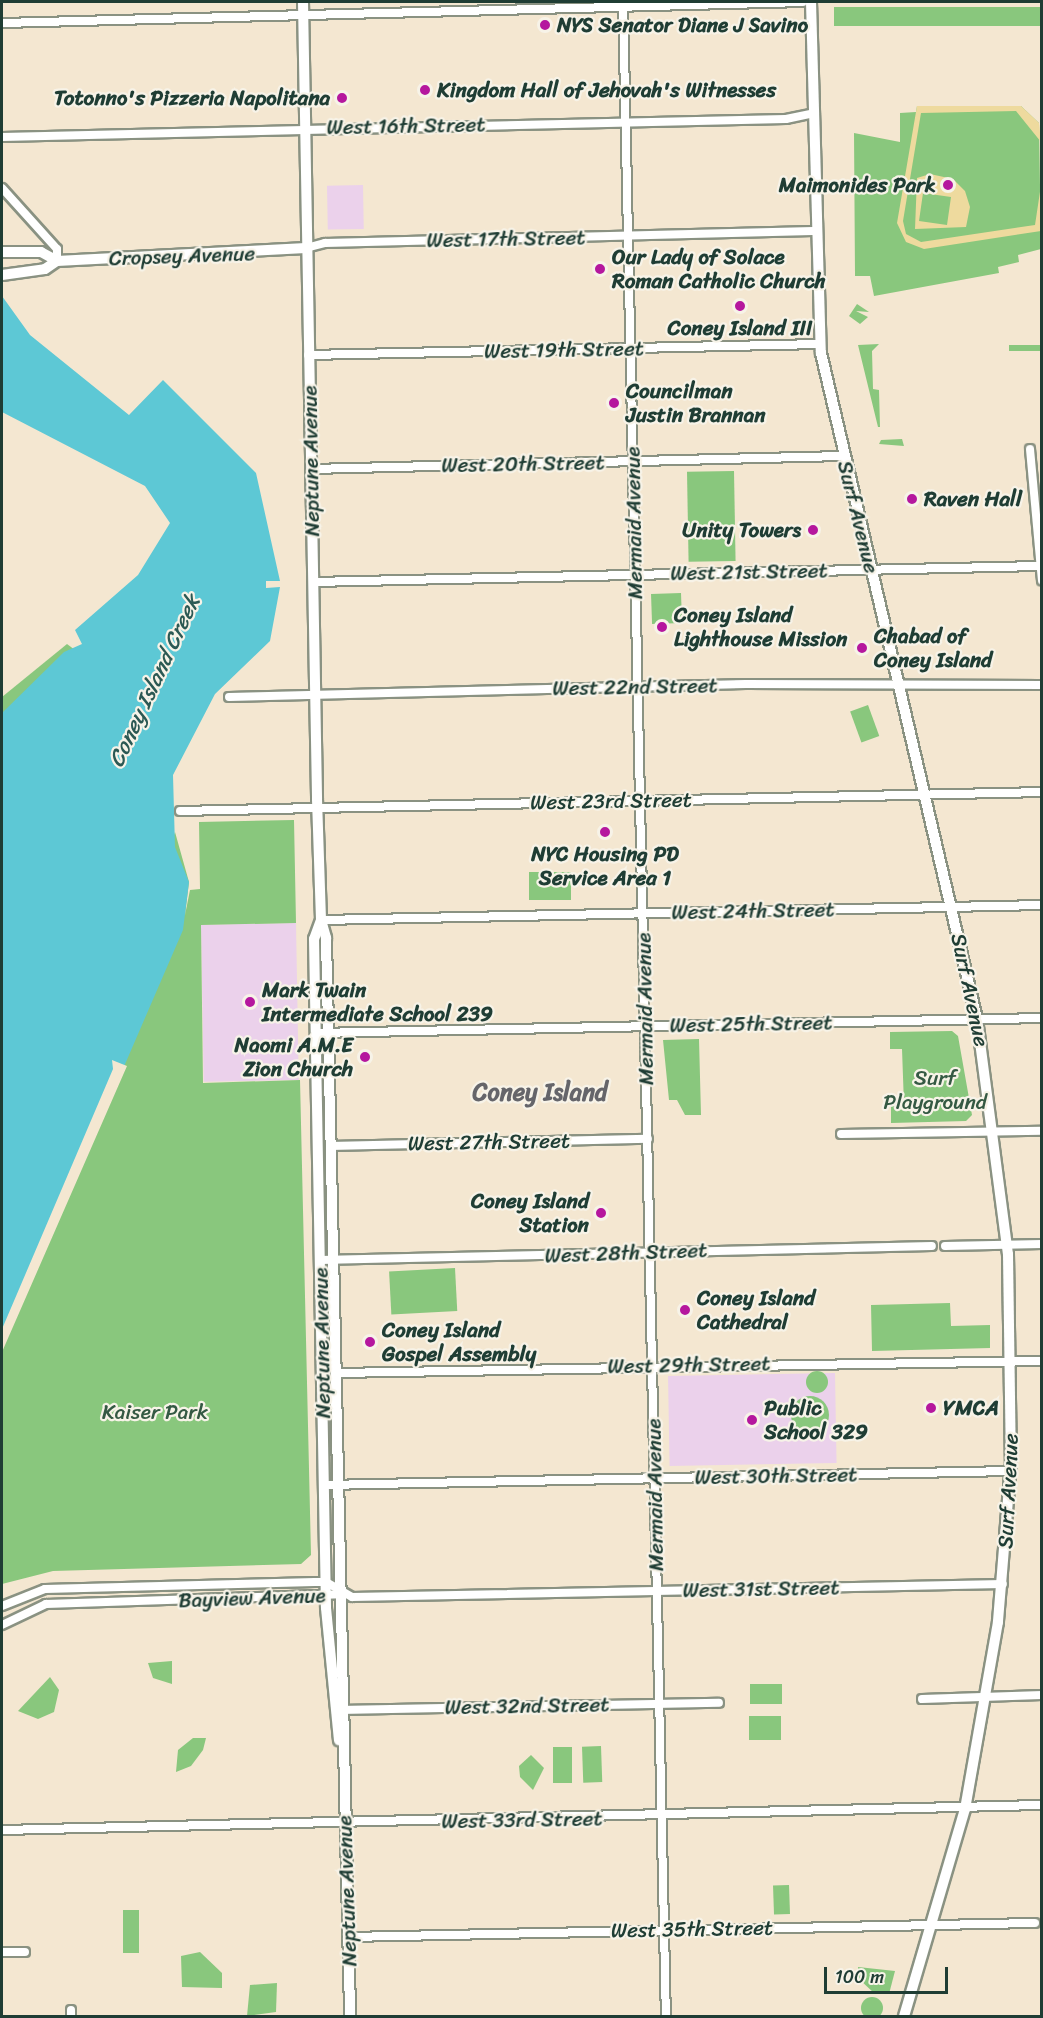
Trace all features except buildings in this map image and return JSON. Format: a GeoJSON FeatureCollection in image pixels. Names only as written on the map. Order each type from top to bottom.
{"type":"FeatureCollection","features":[{"type":"Feature","properties":{"kind":"main road","name":"Neptune Avenue"},"geometry":{"type":"LineString","coordinates":[[303,2],[303,128],[317,808],[321,920],[326,938],[339,1485],[340,1710],[350,2016]]}},
{"type":"Feature","properties":{"kind":"main road","name":"Surf Avenue"},"geometry":{"type":"LineString","coordinates":[[811,2],[810,114],[820,344],[843,456],[977,1019],[996,1132],[1008,1245],[1012,1359],[1011,1471],[1003,1584],[987,1696],[965,1809],[935,1924],[904,2016]]}},
{"type":"Feature","properties":{"kind":"main road","name":"Cropsey Avenue"},"geometry":{"type":"LineString","coordinates":[[2,275],[45,269],[57,261],[306,248]]}},
{"type":"Feature","properties":{"kind":"main road","name":"Cropsey Avenue"},"geometry":{"type":"LineString","coordinates":[[2,252],[41,252],[57,261]]}},
{"type":"Feature","properties":{"kind":"main road","name":"Neptune Avenue"},"geometry":{"type":"LineString","coordinates":[[321,920],[314,939],[326,1485],[326,1597],[340,1710]]}},
{"type":"Feature","properties":{"kind":"street"},"geometry":{"type":"LineString","coordinates":[[2,23],[803,2]]}},
{"type":"Feature","properties":{"kind":"street","name":"Mermaid Avenue"},"geometry":{"type":"LineString","coordinates":[[623,5],[666,2016]]}},
{"type":"Feature","properties":{"kind":"street","name":"West 16th Street"},"geometry":{"type":"LineString","coordinates":[[2,137],[626,122],[810,114]]}},
{"type":"Feature","properties":{"kind":"street"},"geometry":{"type":"LineString","coordinates":[[2,188],[57,249],[57,261]]}},
{"type":"Feature","properties":{"kind":"street","name":"West 17th Street"},"geometry":{"type":"LineString","coordinates":[[306,248],[325,243],[814,231]]}},
{"type":"Feature","properties":{"kind":"street","name":"West 19th Street"},"geometry":{"type":"LineString","coordinates":[[308,355],[820,344]]}},
{"type":"Feature","properties":{"kind":"street"},"geometry":{"type":"LineString","coordinates":[[1030,449],[1041,580]]}},
{"type":"Feature","properties":{"kind":"street","name":"West 20th Street"},"geometry":{"type":"LineString","coordinates":[[311,469],[843,456]]}},
{"type":"Feature","properties":{"kind":"street","name":"West 21st Street"},"geometry":{"type":"LineString","coordinates":[[313,582],[1040,566]]}},
{"type":"Feature","properties":{"kind":"street","name":"West 22nd Street"},"geometry":{"type":"LineString","coordinates":[[229,696],[638,687],[1041,686]]}},
{"type":"Feature","properties":{"kind":"street","name":"West 23rd Street"},"geometry":{"type":"LineString","coordinates":[[180,811],[1041,792]]}},
{"type":"Feature","properties":{"kind":"street","name":"West 24th Street"},"geometry":{"type":"LineString","coordinates":[[321,920],[1041,905]]}},
{"type":"Feature","properties":{"kind":"street","name":"West 25th Street"},"geometry":{"type":"LineString","coordinates":[[316,1033],[1041,1018]]}},
{"type":"Feature","properties":{"kind":"street"},"geometry":{"type":"LineString","coordinates":[[841,1134],[1041,1131]]}},
{"type":"Feature","properties":{"kind":"street","name":"West 27th Street"},"geometry":{"type":"LineString","coordinates":[[330,1146],[648,1139]]}},
{"type":"Feature","properties":{"kind":"street"},"geometry":{"type":"LineString","coordinates":[[945,1246],[1041,1244]]}},
{"type":"Feature","properties":{"kind":"street","name":"West 28th Street"},"geometry":{"type":"LineString","coordinates":[[320,1260],[932,1246]]}},
{"type":"Feature","properties":{"kind":"street","name":"West 29th Street"},"geometry":{"type":"LineString","coordinates":[[336,1373],[652,1365],[1012,1359],[1041,1361]]}},
{"type":"Feature","properties":{"kind":"street","name":"West 30th Street"},"geometry":{"type":"LineString","coordinates":[[326,1485],[1011,1471]]}},
{"type":"Feature","properties":{"kind":"street","name":"Bayview Avenue"},"geometry":{"type":"LineString","coordinates":[[2,1606],[45,1589],[326,1582],[340,1594]]}},
{"type":"Feature","properties":{"kind":"street","name":"West 31st Street"},"geometry":{"type":"LineString","coordinates":[[340,1594],[657,1592],[1003,1584]]}},
{"type":"Feature","properties":{"kind":"street","name":"Bayview Avenue"},"geometry":{"type":"LineString","coordinates":[[2,1625],[46,1604],[326,1597],[340,1594]]}},
{"type":"Feature","properties":{"kind":"street"},"geometry":{"type":"LineString","coordinates":[[922,1699],[1041,1695]]}},
{"type":"Feature","properties":{"kind":"street","name":"West 32nd Street"},"geometry":{"type":"LineString","coordinates":[[340,1710],[719,1703]]}},
{"type":"Feature","properties":{"kind":"street","name":"West 33rd Street"},"geometry":{"type":"LineString","coordinates":[[2,1830],[662,1817],[1041,1805]]}},
{"type":"Feature","properties":{"kind":"street","name":"West 35th Street"},"geometry":{"type":"LineString","coordinates":[[348,1937],[1035,1923]]}},
{"type":"Feature","properties":{"kind":"street"},"geometry":{"type":"LineString","coordinates":[[2,1952],[25,1952]]}},
{"type":"Feature","properties":{"kind":"shaded area"},"geometry":{"type":"Polygon","coordinates":[[[363,185],[364,229],[328,230],[327,186],[363,185]]]}},
{"type":"Feature","properties":{"kind":"shaded area","name":"Mark Twain Intermediate School 239"},"geometry":{"type":"Polygon","coordinates":[[[296,923],[299,1080],[204,1082],[201,925],[296,923]]]}},
{"type":"Feature","properties":{"kind":"shaded area","name":"Public School 329"},"geometry":{"type":"Polygon","coordinates":[[[835,1373],[837,1463],[670,1466],[668,1376],[835,1373]]]}},
{"type":"Feature","properties":{"kind":"green space"},"geometry":{"type":"Polygon","coordinates":[[[834,7],[1041,7],[1041,26],[834,26],[834,7]]]}},
{"type":"Feature","properties":{"kind":"green space","name":"Maimonides Park"},"geometry":{"type":"Polygon","coordinates":[[[917,106],[1021,106],[1039,123],[1041,249],[1018,255],[1019,262],[998,267],[999,273],[874,296],[870,276],[855,276],[854,133],[900,142],[900,113],[916,112],[917,106]]]}},
{"type":"Feature","properties":{"kind":"green space"},"geometry":{"type":"Polygon","coordinates":[[[857,304],[869,312],[856,311],[868,317],[860,324],[849,316],[857,304]]]}},
{"type":"Feature","properties":{"kind":"green space"},"geometry":{"type":"Polygon","coordinates":[[[879,344],[872,351],[873,389],[879,390],[880,427],[878,427],[858,345],[879,344]]]}},
{"type":"Feature","properties":{"kind":"green space"},"geometry":{"type":"Polygon","coordinates":[[[1009,345],[1041,345],[1041,351],[1009,351],[1009,345]]]}},
{"type":"Feature","properties":{"kind":"green space"},"geometry":{"type":"Polygon","coordinates":[[[902,439],[904,446],[879,444],[881,440],[902,439]]]}},
{"type":"Feature","properties":{"kind":"green space"},"geometry":{"type":"Polygon","coordinates":[[[734,471],[736,561],[689,562],[687,472],[734,471]]]}},
{"type":"Feature","properties":{"kind":"green space"},"geometry":{"type":"Polygon","coordinates":[[[681,593],[682,623],[652,624],[651,594],[681,593]]]}},
{"type":"Feature","properties":{"kind":"green space"},"geometry":{"type":"Polygon","coordinates":[[[67,644],[75,650],[2,731],[2,697],[67,644]]]}},
{"type":"Feature","properties":{"kind":"green space"},"geometry":{"type":"Polygon","coordinates":[[[868,705],[879,736],[861,743],[850,711],[868,705]]]}},
{"type":"Feature","properties":{"kind":"green space","name":"Kaiser Park"},"geometry":{"type":"Polygon","coordinates":[[[294,820],[296,923],[201,925],[203,1083],[300,1080],[311,1555],[301,1564],[53,1571],[2,1584],[2,1349],[175,832],[189,882],[185,915],[190,890],[200,889],[199,822],[294,820]]]}},
{"type":"Feature","properties":{"kind":"green space"},"geometry":{"type":"Polygon","coordinates":[[[529,872],[571,872],[571,900],[529,900],[529,872]]]}},
{"type":"Feature","properties":{"kind":"green space","name":"Surf Playground"},"geometry":{"type":"Polygon","coordinates":[[[952,1031],[958,1036],[972,1115],[966,1121],[891,1123],[891,1106],[904,1105],[902,1049],[890,1049],[890,1032],[952,1031]]]}},
{"type":"Feature","properties":{"kind":"green space"},"geometry":{"type":"Polygon","coordinates":[[[699,1039],[701,1115],[685,1115],[677,1100],[669,1100],[663,1040],[699,1039]]]}},
{"type":"Feature","properties":{"kind":"green space"},"geometry":{"type":"Polygon","coordinates":[[[455,1268],[457,1311],[391,1314],[389,1271],[455,1268]]]}},
{"type":"Feature","properties":{"kind":"green space"},"geometry":{"type":"Polygon","coordinates":[[[950,1303],[951,1326],[990,1325],[990,1348],[872,1351],[871,1305],[950,1303]]]}},
{"type":"Feature","properties":{"kind":"green space"},"geometry":{"type":"Polygon","coordinates":[[[817,1371],[825,1374],[828,1382],[825,1390],[817,1393],[809,1390],[806,1382],[809,1374],[817,1371]]]}},
{"type":"Feature","properties":{"kind":"green space"},"geometry":{"type":"Polygon","coordinates":[[[810,1396],[823,1402],[829,1415],[823,1428],[810,1434],[797,1428],[791,1415],[797,1402],[810,1396]]]}},
{"type":"Feature","properties":{"kind":"green space"},"geometry":{"type":"Polygon","coordinates":[[[172,1661],[172,1684],[153,1678],[148,1663],[172,1661]]]}},
{"type":"Feature","properties":{"kind":"green space"},"geometry":{"type":"Polygon","coordinates":[[[50,1677],[59,1690],[54,1712],[38,1719],[18,1711],[50,1677]]]}},
{"type":"Feature","properties":{"kind":"green space"},"geometry":{"type":"Polygon","coordinates":[[[750,1684],[782,1684],[782,1704],[750,1704],[750,1684]]]}},
{"type":"Feature","properties":{"kind":"green space"},"geometry":{"type":"Polygon","coordinates":[[[749,1716],[781,1716],[781,1740],[749,1740],[749,1716]]]}},
{"type":"Feature","properties":{"kind":"green space"},"geometry":{"type":"Polygon","coordinates":[[[193,1738],[206,1738],[203,1750],[191,1766],[176,1772],[178,1750],[193,1738]]]}},
{"type":"Feature","properties":{"kind":"green space"},"geometry":{"type":"Polygon","coordinates":[[[601,1746],[602,1782],[583,1783],[582,1747],[601,1746]]]}},
{"type":"Feature","properties":{"kind":"green space"},"geometry":{"type":"Polygon","coordinates":[[[553,1747],[572,1747],[572,1783],[553,1783],[553,1747]]]}},
{"type":"Feature","properties":{"kind":"green space"},"geometry":{"type":"Polygon","coordinates":[[[531,1755],[544,1768],[533,1790],[520,1777],[519,1766],[531,1755]]]}},
{"type":"Feature","properties":{"kind":"green space"},"geometry":{"type":"Polygon","coordinates":[[[789,1885],[790,1914],[774,1915],[773,1886],[789,1885]]]}},
{"type":"Feature","properties":{"kind":"green space"},"geometry":{"type":"Polygon","coordinates":[[[123,1910],[139,1910],[139,1953],[123,1953],[123,1910]]]}},
{"type":"Feature","properties":{"kind":"green space"},"geometry":{"type":"Polygon","coordinates":[[[200,1952],[222,1973],[222,1988],[182,1987],[181,1956],[200,1952]]]}},
{"type":"Feature","properties":{"kind":"green space"},"geometry":{"type":"Polygon","coordinates":[[[858,1967],[895,1971],[889,1994],[875,1994],[858,1978],[858,1967]]]}},
{"type":"Feature","properties":{"kind":"green space"},"geometry":{"type":"Polygon","coordinates":[[[277,1983],[276,2012],[247,2016],[250,1985],[277,1983]]]}},
{"type":"Feature","properties":{"kind":"green space"},"geometry":{"type":"Polygon","coordinates":[[[872,1997],[880,2000],[883,2008],[880,2016],[872,2019],[864,2016],[861,2008],[864,2000],[872,1997]]]}},
{"type":"Feature","properties":{"kind":"sand"},"geometry":{"type":"Polygon","coordinates":[[[917,106],[1021,106],[1039,123],[1041,142],[1016,111],[921,113],[903,221],[906,234],[921,242],[1035,225],[1041,185],[1041,231],[924,249],[906,242],[897,223],[917,106]]]}},
{"type":"Feature","properties":{"kind":"sand"},"geometry":{"type":"Polygon","coordinates":[[[930,174],[953,179],[965,191],[970,207],[966,227],[915,229],[917,178],[930,174]],[[923,193],[919,221],[947,225],[951,197],[923,193]]]}},
{"type":"Feature","properties":{"kind":"water","name":"Coney Island Creek"},"geometry":{"type":"Polygon","coordinates":[[[2,296],[30,335],[129,415],[163,380],[256,473],[280,581],[266,581],[266,588],[280,587],[270,641],[215,694],[173,775],[175,847],[189,882],[183,930],[2,1349],[2,713],[64,652],[82,644],[75,630],[138,575],[170,523],[145,486],[2,412],[2,296]]]}},
{"type":"Feature","properties":{"kind":"pier"},"geometry":{"type":"Polygon","coordinates":[[[112,1060],[127,1066],[2,1352],[2,1329],[113,1069],[112,1060]]]}},
{"type":"Feature","properties":{"kind":"place","name":"NYS Senator Diane J Savino"},"geometry":{"type":"Point","coordinates":[545,25]}},
{"type":"Feature","properties":{"kind":"place","name":"Kingdom Hall of Jehovah's Witnesses"},"geometry":{"type":"Point","coordinates":[425,90]}},
{"type":"Feature","properties":{"kind":"place","name":"Totonno's Pizzeria Napolitana"},"geometry":{"type":"Point","coordinates":[342,98]}},
{"type":"Feature","properties":{"kind":"place","name":"Maimonides Park"},"geometry":{"type":"Point","coordinates":[948,185]}},
{"type":"Feature","properties":{"kind":"place","name":"Our Lady of Solace Roman Catholic Church"},"geometry":{"type":"Point","coordinates":[600,269]}},
{"type":"Feature","properties":{"kind":"place","name":"Coney Island III"},"geometry":{"type":"Point","coordinates":[740,306]}},
{"type":"Feature","properties":{"kind":"place","name":"Councilman Justin Brannan"},"geometry":{"type":"Point","coordinates":[614,403]}},
{"type":"Feature","properties":{"kind":"place","name":"Raven Hall"},"geometry":{"type":"Point","coordinates":[912,499]}},
{"type":"Feature","properties":{"kind":"place","name":"Unity Towers"},"geometry":{"type":"Point","coordinates":[813,530]}},
{"type":"Feature","properties":{"kind":"place","name":"Coney Island Lighthouse Mission"},"geometry":{"type":"Point","coordinates":[662,627]}},
{"type":"Feature","properties":{"kind":"place","name":"Chabad of Coney Island"},"geometry":{"type":"Point","coordinates":[862,648]}},
{"type":"Feature","properties":{"kind":"place","name":"NYC Housing PD Service Area 1"},"geometry":{"type":"Point","coordinates":[605,832]}},
{"type":"Feature","properties":{"kind":"place","name":"Mark Twain Intermediate School 239"},"geometry":{"type":"Point","coordinates":[250,1002]}},
{"type":"Feature","properties":{"kind":"place","name":"Naomi A.M.E Zion Church"},"geometry":{"type":"Point","coordinates":[365,1057]}},
{"type":"Feature","properties":{"kind":"place","name":"Coney Island Station"},"geometry":{"type":"Point","coordinates":[601,1213]}},
{"type":"Feature","properties":{"kind":"place","name":"Coney Island Cathedral"},"geometry":{"type":"Point","coordinates":[685,1310]}},
{"type":"Feature","properties":{"kind":"place","name":"Coney Island Gospel Assembly"},"geometry":{"type":"Point","coordinates":[370,1342]}},
{"type":"Feature","properties":{"kind":"place","name":"YMCA"},"geometry":{"type":"Point","coordinates":[931,1408]}},
{"type":"Feature","properties":{"kind":"place","name":"Public School 329"},"geometry":{"type":"Point","coordinates":[752,1420]}},
{"type":"Feature","properties":{"kind":"district","name":"Coney Island"},"geometry":{"type":"Point","coordinates":[540,1093]}}]}
